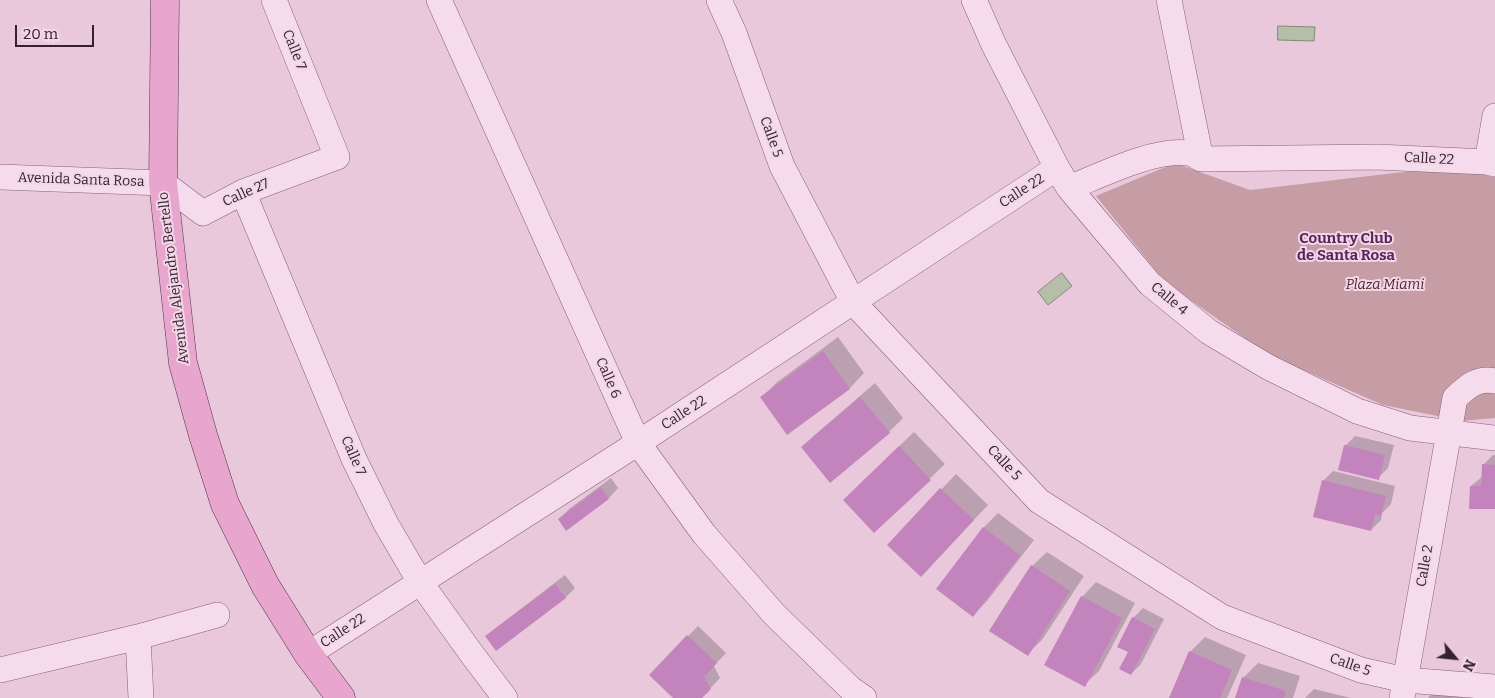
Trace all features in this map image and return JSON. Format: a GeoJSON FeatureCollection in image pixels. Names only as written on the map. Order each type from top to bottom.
{"type":"FeatureCollection","features":[{"type":"Feature","properties":{"kind":"main road","name":"Avenida Alejandro Bertello"},"geometry":{"type":"LineString","coordinates":[[164,0],[163,183],[183,363],[202,436],[225,504],[265,585],[308,654],[342,698]]}},
{"type":"Feature","properties":{"kind":"street","name":"Calle 7"},"geometry":{"type":"LineString","coordinates":[[274,0],[337,156]]}},
{"type":"Feature","properties":{"kind":"street","name":"Calle 6"},"geometry":{"type":"LineString","coordinates":[[439,0],[638,443],[704,534],[774,614],[851,689],[864,698]]}},
{"type":"Feature","properties":{"kind":"street","name":"Calle 5"},"geometry":{"type":"LineString","coordinates":[[719,0],[734,33],[782,166],[853,302],[1040,501],[1222,616],[1361,670],[1404,689],[1495,686]]}},
{"type":"Feature","properties":{"kind":"street","name":"Calle 4"},"geometry":{"type":"LineString","coordinates":[[974,0],[994,44],[1063,178],[1150,284],[1210,332],[1268,368],[1357,411],[1410,428],[1495,438]]}},
{"type":"Feature","properties":{"kind":"street"},"geometry":{"type":"LineString","coordinates":[[1170,0],[1201,159]]}},
{"type":"Feature","properties":{"kind":"street"},"geometry":{"type":"LineString","coordinates":[[1491,163],[1495,116]]}},
{"type":"Feature","properties":{"kind":"street","name":"Calle 22"},"geometry":{"type":"LineString","coordinates":[[308,654],[638,443],[853,302],[1063,178],[1148,157],[1189,153],[1201,159],[1377,157],[1491,163]]}},
{"type":"Feature","properties":{"kind":"street","name":"Calle 27"},"geometry":{"type":"LineString","coordinates":[[163,183],[203,213],[243,192],[337,156]]}},
{"type":"Feature","properties":{"kind":"street","name":"Avenida Santa Rosa"},"geometry":{"type":"LineString","coordinates":[[0,177],[163,183]]}},
{"type":"Feature","properties":{"kind":"street","name":"Calle 7"},"geometry":{"type":"LineString","coordinates":[[243,192],[354,459],[386,524],[420,582],[506,698]]}},
{"type":"Feature","properties":{"kind":"street","name":"Calle 2"},"geometry":{"type":"LineString","coordinates":[[1404,689],[1454,398],[1471,384],[1485,378],[1495,381]]}},
{"type":"Feature","properties":{"kind":"street"},"geometry":{"type":"LineString","coordinates":[[0,670],[138,637],[217,615]]}},
{"type":"Feature","properties":{"kind":"street"},"geometry":{"type":"LineString","coordinates":[[138,637],[141,698]]}},
{"type":"Feature","properties":{"kind":"green space","name":"Plaza Miami"},"geometry":{"type":"Polygon","coordinates":[[[1175,163],[1250,190],[1437,168],[1495,170],[1495,418],[1462,421],[1383,405],[1269,355],[1166,283],[1096,196],[1175,163]]]}},
{"type":"Feature","properties":{"kind":"shaded area"},"geometry":{"type":"Polygon","coordinates":[[[1278,26],[1315,27],[1314,41],[1278,40],[1278,26]]]}},
{"type":"Feature","properties":{"kind":"shaded area"},"geometry":{"type":"Polygon","coordinates":[[[1062,273],[1072,286],[1048,305],[1038,292],[1062,273]]]}},
{"type":"Feature","properties":{"kind":"building"},"geometry":{"type":"Polygon","coordinates":[[[823,351],[850,389],[787,435],[760,397],[823,351]]]}},
{"type":"Feature","properties":{"kind":"building"},"geometry":{"type":"Polygon","coordinates":[[[860,397],[890,433],[830,483],[801,447],[860,397]]]}},
{"type":"Feature","properties":{"kind":"building"},"geometry":{"type":"Polygon","coordinates":[[[1344,445],[1385,455],[1379,480],[1338,470],[1344,445]]]}},
{"type":"Feature","properties":{"kind":"building"},"geometry":{"type":"Polygon","coordinates":[[[899,446],[931,480],[874,533],[843,500],[899,446]]]}},
{"type":"Feature","properties":{"kind":"building"},"geometry":{"type":"Polygon","coordinates":[[[1482,464],[1495,465],[1495,509],[1469,509],[1470,486],[1481,486],[1482,464]]]}},
{"type":"Feature","properties":{"kind":"building"},"geometry":{"type":"Polygon","coordinates":[[[1322,480],[1386,496],[1381,516],[1375,514],[1371,531],[1313,517],[1322,480]]]}},
{"type":"Feature","properties":{"kind":"building"},"geometry":{"type":"Polygon","coordinates":[[[601,487],[609,499],[566,531],[558,519],[601,487]]]}},
{"type":"Feature","properties":{"kind":"building"},"geometry":{"type":"Polygon","coordinates":[[[940,488],[974,520],[921,577],[887,545],[940,488]]]}},
{"type":"Feature","properties":{"kind":"building"},"geometry":{"type":"Polygon","coordinates":[[[983,527],[1020,555],[973,617],[936,589],[983,527]]]}},
{"type":"Feature","properties":{"kind":"building"},"geometry":{"type":"Polygon","coordinates":[[[1031,565],[1070,591],[1028,656],[989,631],[1031,565]]]}},
{"type":"Feature","properties":{"kind":"building"},"geometry":{"type":"Polygon","coordinates":[[[555,584],[566,598],[496,651],[485,636],[555,584]]]}},
{"type":"Feature","properties":{"kind":"building"},"geometry":{"type":"Polygon","coordinates":[[[1081,596],[1122,618],[1085,687],[1044,665],[1081,596]]]}},
{"type":"Feature","properties":{"kind":"building"},"geometry":{"type":"Polygon","coordinates":[[[1132,617],[1155,629],[1131,675],[1119,669],[1128,652],[1117,647],[1132,617]]]}},
{"type":"Feature","properties":{"kind":"building"},"geometry":{"type":"Polygon","coordinates":[[[687,635],[717,663],[704,677],[711,689],[702,698],[673,698],[649,675],[687,635]]]}},
{"type":"Feature","properties":{"kind":"building"},"geometry":{"type":"Polygon","coordinates":[[[1189,651],[1232,670],[1220,698],[1169,698],[1189,651]]]}},
{"type":"Feature","properties":{"kind":"building"},"geometry":{"type":"Polygon","coordinates":[[[1242,677],[1286,691],[1284,698],[1235,698],[1242,677]]]}},
{"type":"Feature","properties":{"kind":"district","name":"Country Club de Santa Rosa"},"geometry":{"type":"Point","coordinates":[1346,248]}}]}
